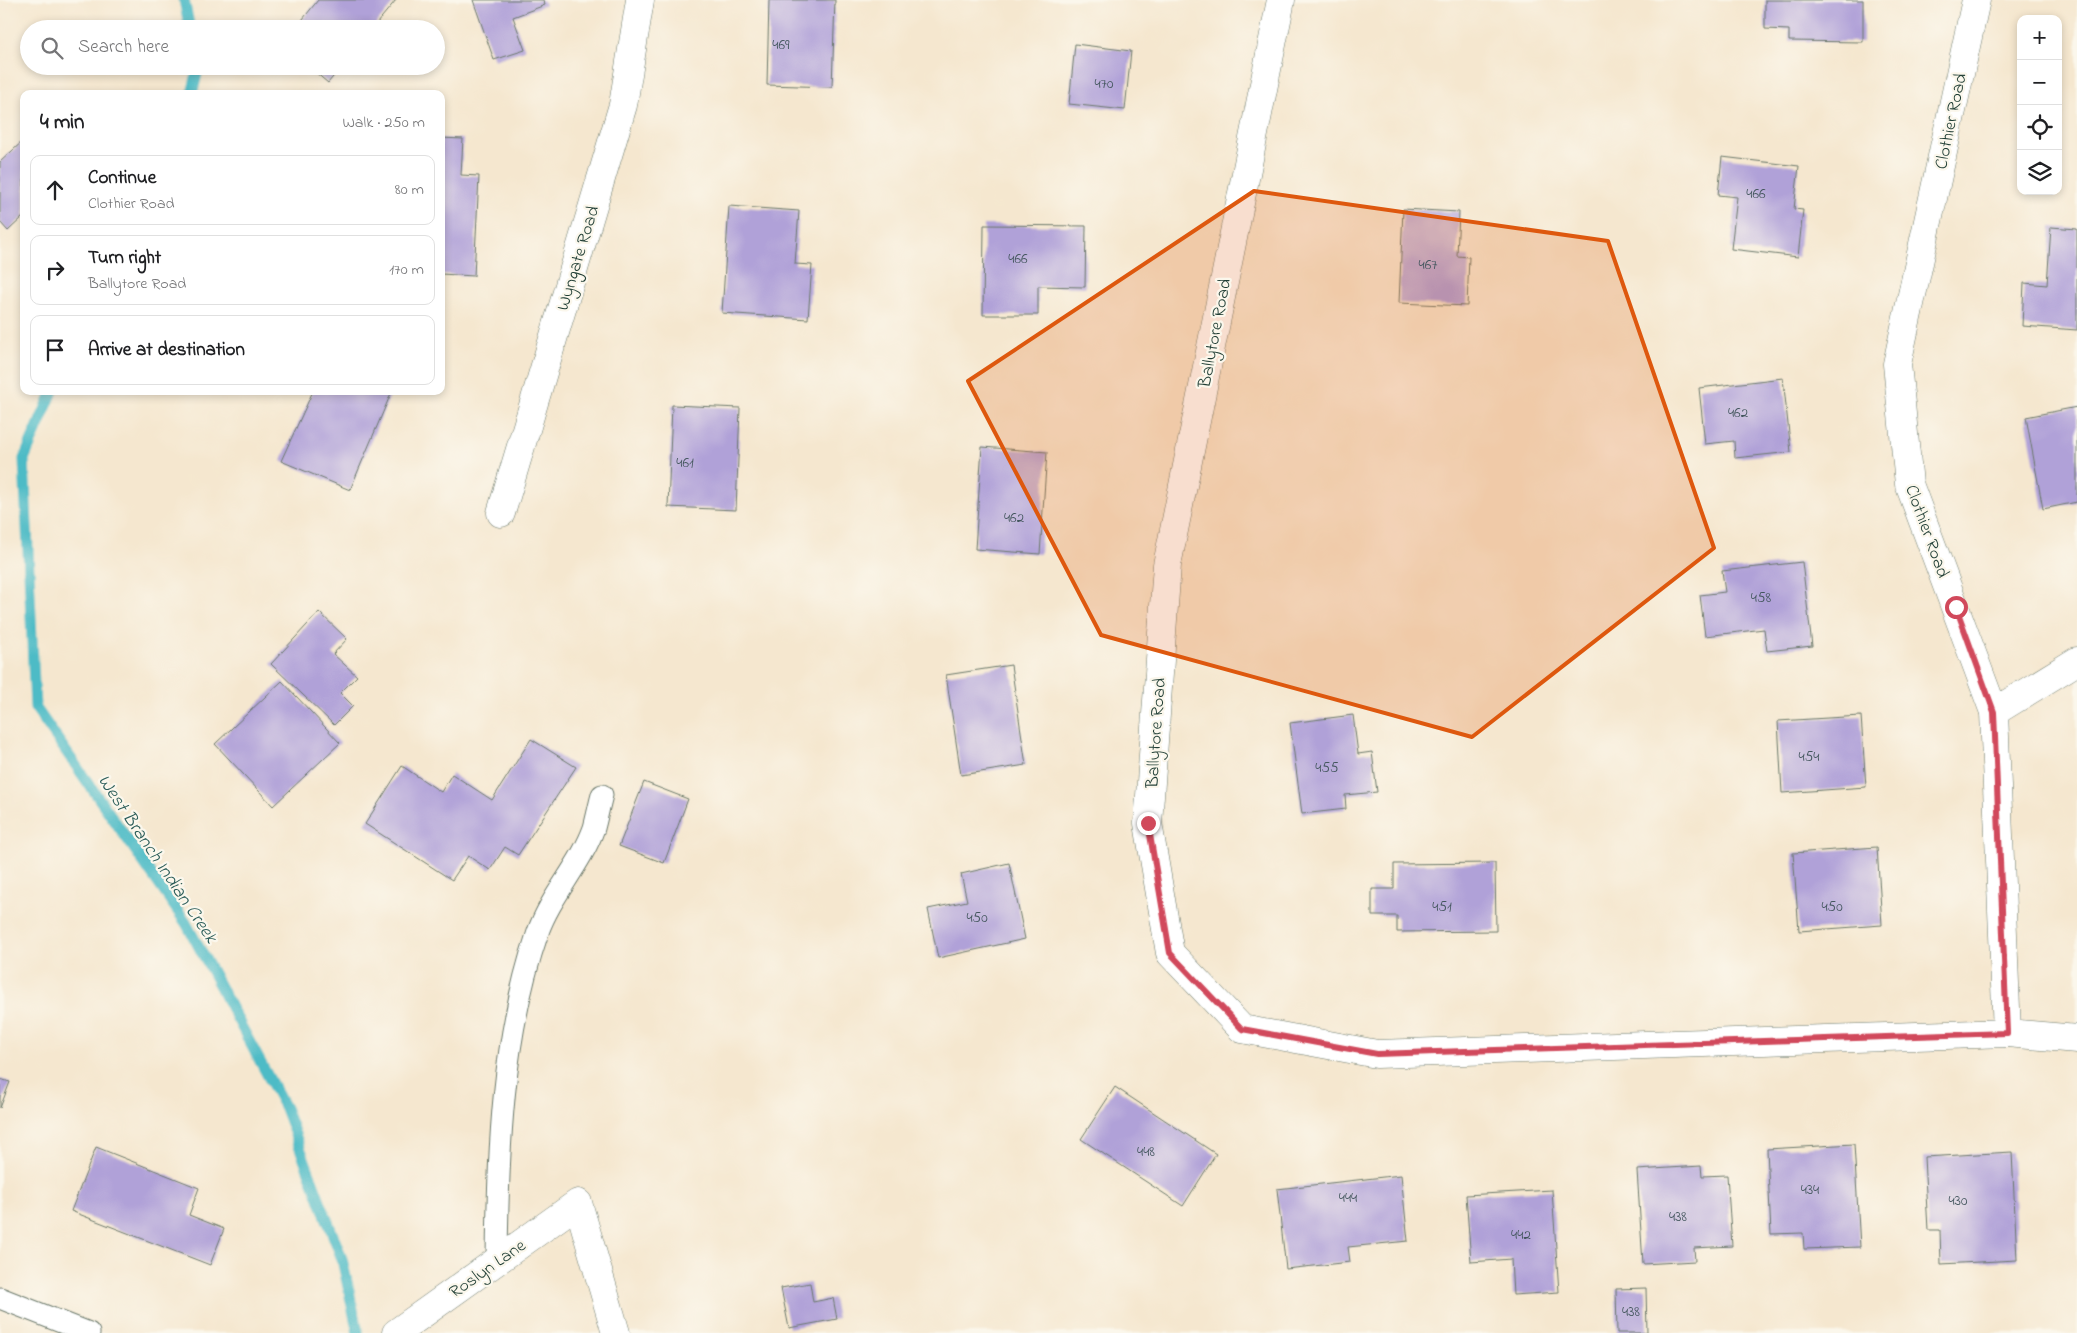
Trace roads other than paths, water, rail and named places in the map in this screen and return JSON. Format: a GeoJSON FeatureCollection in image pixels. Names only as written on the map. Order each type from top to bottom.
{"type":"FeatureCollection","features":[{"type":"Feature","properties":{"kind":"street","name":"Wyngate Road"},"geometry":{"type":"LineString","coordinates":[[501,513],[623,105],[640,0]]}},
{"type":"Feature","properties":{"kind":"street","name":"Ballytore Road"},"geometry":{"type":"LineString","coordinates":[[1281,0],[1167,565],[1148,823],[1170,953],[1242,1029],[1377,1054],[2007,1033],[2077,1039]]}},
{"type":"Feature","properties":{"kind":"street","name":"Clothier Road"},"geometry":{"type":"LineString","coordinates":[[1976,0],[1897,364],[1909,484],[1994,712],[2007,1033]]}},
{"type":"Feature","properties":{"kind":"street"},"geometry":{"type":"LineString","coordinates":[[1994,712],[2077,661]]}},
{"type":"Feature","properties":{"kind":"street","name":"Roslyn Lane"},"geometry":{"type":"LineString","coordinates":[[396,1333],[578,1203],[616,1333]]}},
{"type":"Feature","properties":{"kind":"lane"},"geometry":{"type":"LineString","coordinates":[[497,1261],[498,1180],[506,1084],[520,990],[539,929],[594,829],[602,795]]}},
{"type":"Feature","properties":{"kind":"lane"},"geometry":{"type":"LineString","coordinates":[[0,1298],[89,1333]]}},
{"type":"Feature","properties":{"kind":"waterway","name":"West Branch Indian Creek"},"geometry":{"type":"LineString","coordinates":[[184,0],[188,20]]}},
{"type":"Feature","properties":{"kind":"waterway","name":"West Branch Indian Creek"},"geometry":{"type":"LineString","coordinates":[[193,90],[197,75]]}},
{"type":"Feature","properties":{"kind":"waterway","name":"West Branch Indian Creek"},"geometry":{"type":"LineString","coordinates":[[51,395],[24,459],[35,707],[186,923],[285,1108],[342,1259],[358,1333]]}}]}
